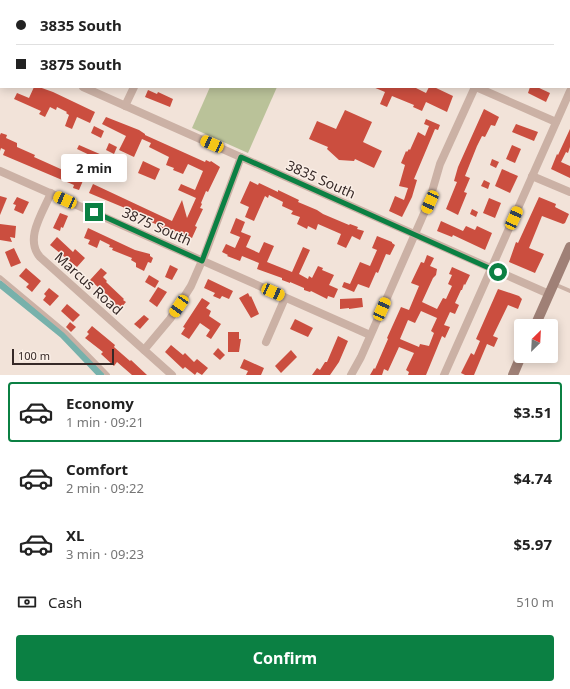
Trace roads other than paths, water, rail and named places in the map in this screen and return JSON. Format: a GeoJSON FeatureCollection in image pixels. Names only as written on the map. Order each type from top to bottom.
{"type":"FeatureCollection","features":[{"type":"Feature","properties":{"kind":"main road"},"geometry":{"type":"LineString","coordinates":[[538,319],[570,247]]}},
{"type":"Feature","properties":{"kind":"main road"},"geometry":{"type":"LineString","coordinates":[[513,375],[519,363]]}},
{"type":"Feature","properties":{"kind":"street","name":"3835 South"},"geometry":{"type":"LineString","coordinates":[[85,88],[549,294]]}},
{"type":"Feature","properties":{"kind":"street"},"geometry":{"type":"LineString","coordinates":[[125,106],[134,88]]}},
{"type":"Feature","properties":{"kind":"street"},"geometry":{"type":"LineString","coordinates":[[351,375],[430,202],[440,164],[476,88]]}},
{"type":"Feature","properties":{"kind":"street"},"geometry":{"type":"LineString","coordinates":[[478,88],[556,122]]}},
{"type":"Feature","properties":{"kind":"street"},"geometry":{"type":"LineString","coordinates":[[444,375],[570,91]]}},
{"type":"Feature","properties":{"kind":"street"},"geometry":{"type":"LineString","coordinates":[[144,350],[161,332],[191,286],[202,261],[241,157]]}},
{"type":"Feature","properties":{"kind":"street","name":"3875 South"},"geometry":{"type":"LineString","coordinates":[[0,171],[370,335]]}},
{"type":"Feature","properties":{"kind":"street"},"geometry":{"type":"LineString","coordinates":[[532,176],[570,192]]}},
{"type":"Feature","properties":{"kind":"street","name":"Marcus Road"},"geometry":{"type":"LineString","coordinates":[[51,193],[34,232],[33,243],[35,251],[172,375]]}},
{"type":"Feature","properties":{"kind":"street"},"geometry":{"type":"LineString","coordinates":[[266,342],[286,298]]}},
{"type":"Feature","properties":{"kind":"lane"},"geometry":{"type":"LineString","coordinates":[[0,276],[66,332],[108,375]]}},
{"type":"Feature","properties":{"kind":"lane"},"geometry":{"type":"LineString","coordinates":[[554,284],[570,292]]}},
{"type":"Feature","properties":{"kind":"waterway"},"geometry":{"type":"LineString","coordinates":[[0,284],[63,335],[101,375]]}}]}
